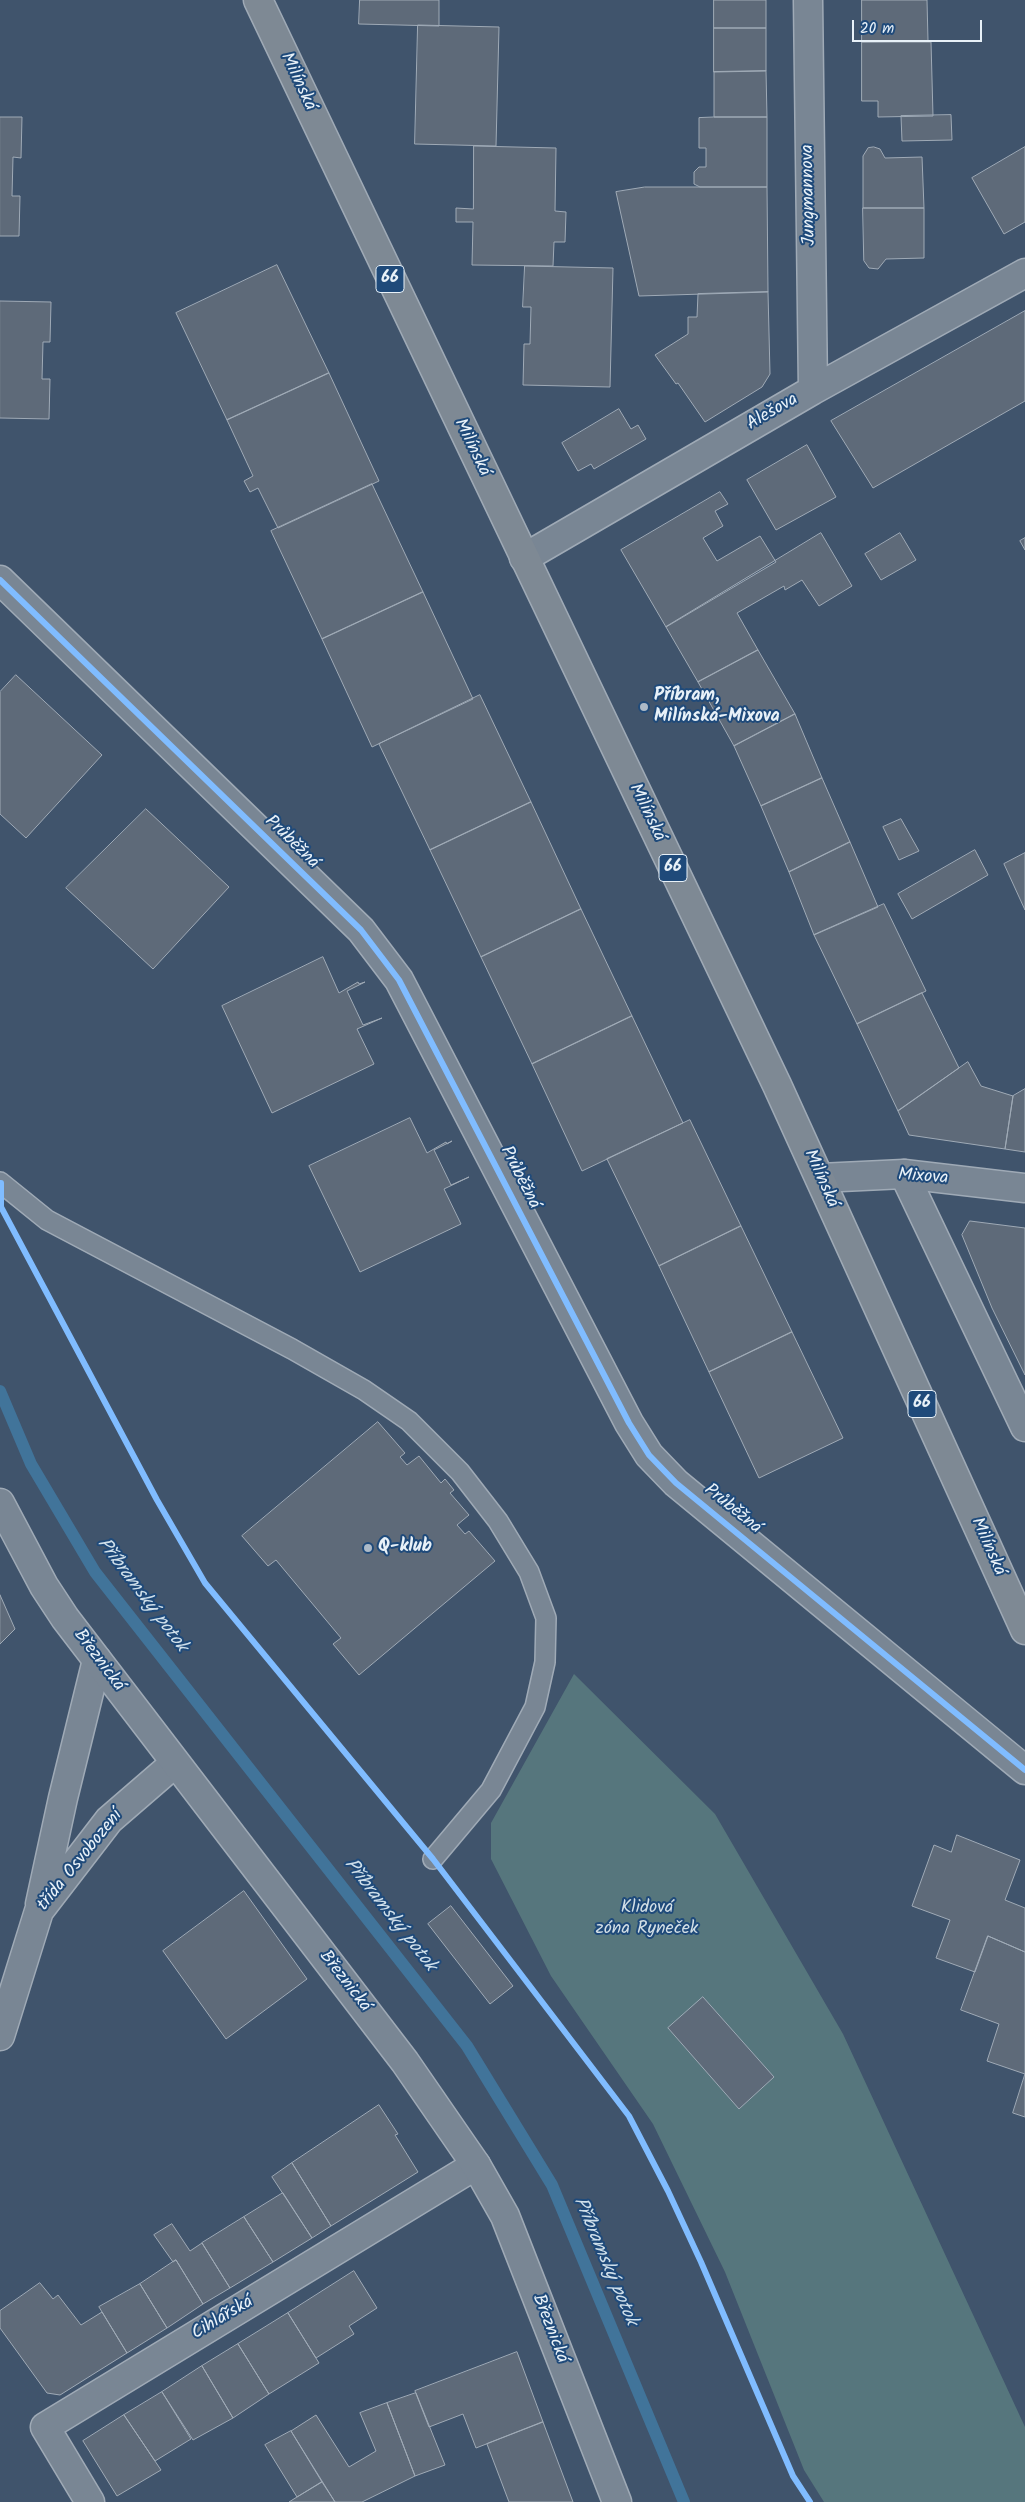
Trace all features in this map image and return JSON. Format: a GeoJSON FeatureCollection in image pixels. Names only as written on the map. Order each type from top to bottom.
{"type":"FeatureCollection","features":[{"type":"Feature","properties":{"kind":"main road","name":"Milínská"},"geometry":{"type":"LineString","coordinates":[[258,0],[773,1076],[1025,1630]]}},
{"type":"Feature","properties":{"kind":"street","name":"Jungmannova"},"geometry":{"type":"LineString","coordinates":[[808,0],[812,390]]}},
{"type":"Feature","properties":{"kind":"street","name":"Alešova"},"geometry":{"type":"LineString","coordinates":[[524,558],[812,390],[1025,273]]}},
{"type":"Feature","properties":{"kind":"street","name":"Průběžná"},"geometry":{"type":"LineString","coordinates":[[0,580],[361,930],[399,980],[629,1423],[649,1455],[676,1483],[1025,1770]]}},
{"type":"Feature","properties":{"kind":"street","name":"Mixova"},"geometry":{"type":"LineString","coordinates":[[820,1178],[904,1174],[1025,1188]]}},
{"type":"Feature","properties":{"kind":"street"},"geometry":{"type":"LineString","coordinates":[[904,1174],[1025,1427]]}},
{"type":"Feature","properties":{"kind":"street","name":"Březnická"},"geometry":{"type":"LineString","coordinates":[[0,1503],[44,1586],[97,1660],[405,2062],[476,2165],[505,2216],[617,2502]]}},
{"type":"Feature","properties":{"kind":"street"},"geometry":{"type":"LineString","coordinates":[[39,1911],[63,1798],[97,1660]]}},
{"type":"Feature","properties":{"kind":"street","name":"třída Osvobození"},"geometry":{"type":"LineString","coordinates":[[0,2036],[39,1911],[109,1820],[175,1763]]}},
{"type":"Feature","properties":{"kind":"street","name":"Cihlářská"},"geometry":{"type":"LineString","coordinates":[[90,2502],[46,2427],[476,2165]]}},
{"type":"Feature","properties":{"kind":"lane"},"geometry":{"type":"LineString","coordinates":[[0,1182],[47,1220],[292,1348],[409,1421],[460,1472],[498,1521],[529,1572],[546,1618],[545,1662],[535,1708],[491,1790],[434,1859]]}},
{"type":"Feature","properties":{"kind":"green space","name":"Klidová zóna Ryneček"},"geometry":{"type":"Polygon","coordinates":[[[574,1674],[715,1814],[843,2034],[1025,2427],[1025,2502],[824,2502],[804,2470],[725,2272],[653,2124],[551,1976],[491,1859],[491,1823],[574,1674]]]}},
{"type":"Feature","properties":{"kind":"building"},"geometry":{"type":"Polygon","coordinates":[[[360,0],[439,0],[439,26],[359,24],[360,0]]]}},
{"type":"Feature","properties":{"kind":"building"},"geometry":{"type":"Polygon","coordinates":[[[714,0],[766,0],[766,28],[714,28],[714,0]]]}},
{"type":"Feature","properties":{"kind":"building"},"geometry":{"type":"Polygon","coordinates":[[[862,0],[927,0],[928,41],[862,42],[862,0]]]}},
{"type":"Feature","properties":{"kind":"building"},"geometry":{"type":"Polygon","coordinates":[[[418,25],[499,27],[496,146],[415,144],[418,25]]]}},
{"type":"Feature","properties":{"kind":"building"},"geometry":{"type":"Polygon","coordinates":[[[714,28],[766,28],[766,71],[714,72],[714,28]]]}},
{"type":"Feature","properties":{"kind":"building"},"geometry":{"type":"Polygon","coordinates":[[[862,42],[931,42],[933,116],[878,117],[878,101],[862,101],[862,42]]]}},
{"type":"Feature","properties":{"kind":"building"},"geometry":{"type":"Polygon","coordinates":[[[766,71],[767,117],[714,117],[714,72],[766,71]]]}},
{"type":"Feature","properties":{"kind":"building"},"geometry":{"type":"Polygon","coordinates":[[[951,115],[952,140],[902,141],[901,116],[951,115]]]}},
{"type":"Feature","properties":{"kind":"building"},"geometry":{"type":"Polygon","coordinates":[[[0,117],[22,117],[21,158],[13,157],[12,196],[20,196],[19,236],[0,236],[0,117]]]}},
{"type":"Feature","properties":{"kind":"building"},"geometry":{"type":"Polygon","coordinates":[[[767,117],[767,187],[700,187],[694,184],[694,172],[699,167],[706,167],[706,148],[699,148],[699,118],[767,117]]]}},
{"type":"Feature","properties":{"kind":"building"},"geometry":{"type":"Polygon","coordinates":[[[474,146],[556,148],[555,211],[566,212],[565,242],[554,242],[553,266],[472,265],[473,222],[456,222],[456,208],[473,209],[474,146]]]}},
{"type":"Feature","properties":{"kind":"building"},"geometry":{"type":"Polygon","coordinates":[[[1025,147],[1025,222],[1004,234],[972,178],[1025,147]]]}},
{"type":"Feature","properties":{"kind":"building"},"geometry":{"type":"Polygon","coordinates":[[[868,148],[880,149],[885,158],[922,157],[924,208],[863,208],[863,156],[868,148]]]}},
{"type":"Feature","properties":{"kind":"building"},"geometry":{"type":"Polygon","coordinates":[[[645,187],[767,187],[768,292],[639,296],[616,192],[645,187]]]}},
{"type":"Feature","properties":{"kind":"building"},"geometry":{"type":"Polygon","coordinates":[[[863,208],[924,208],[924,258],[886,259],[878,269],[869,268],[864,261],[863,208]]]}},
{"type":"Feature","properties":{"kind":"building"},"geometry":{"type":"Polygon","coordinates":[[[277,265],[329,373],[227,420],[176,313],[277,265]]]}},
{"type":"Feature","properties":{"kind":"building"},"geometry":{"type":"Polygon","coordinates":[[[525,266],[613,268],[610,387],[523,385],[524,344],[530,344],[531,307],[523,307],[525,266]]]}},
{"type":"Feature","properties":{"kind":"building"},"geometry":{"type":"Polygon","coordinates":[[[768,292],[770,374],[762,387],[705,422],[678,383],[676,384],[655,355],[688,334],[688,317],[697,317],[698,294],[768,292]]]}},
{"type":"Feature","properties":{"kind":"building"},"geometry":{"type":"Polygon","coordinates":[[[0,301],[51,302],[50,342],[43,342],[42,379],[50,379],[49,419],[0,418],[0,301]]]}},
{"type":"Feature","properties":{"kind":"building"},"geometry":{"type":"Polygon","coordinates":[[[1025,311],[1025,401],[873,488],[831,421],[1025,311]]]}},
{"type":"Feature","properties":{"kind":"building"},"geometry":{"type":"Polygon","coordinates":[[[329,373],[379,481],[278,528],[258,488],[250,492],[244,481],[253,476],[227,420],[329,373]]]}},
{"type":"Feature","properties":{"kind":"building"},"geometry":{"type":"Polygon","coordinates":[[[619,409],[631,429],[638,425],[646,439],[594,469],[591,464],[578,471],[562,443],[619,409]]]}},
{"type":"Feature","properties":{"kind":"building"},"geometry":{"type":"Polygon","coordinates":[[[807,445],[836,497],[776,530],[747,480],[807,445]]]}},
{"type":"Feature","properties":{"kind":"building"},"geometry":{"type":"Polygon","coordinates":[[[372,484],[423,592],[322,639],[271,531],[372,484]]]}},
{"type":"Feature","properties":{"kind":"building"},"geometry":{"type":"Polygon","coordinates":[[[720,492],[728,504],[715,511],[723,526],[703,538],[717,561],[760,536],[776,562],[666,627],[621,550],[720,492]]]}},
{"type":"Feature","properties":{"kind":"building"},"geometry":{"type":"Polygon","coordinates":[[[821,533],[852,586],[819,606],[802,580],[785,590],[784,586],[737,613],[758,650],[698,682],[666,627],[821,533]]]}},
{"type":"Feature","properties":{"kind":"building"},"geometry":{"type":"Polygon","coordinates":[[[900,533],[916,560],[881,580],[865,554],[900,533]]]}},
{"type":"Feature","properties":{"kind":"building"},"geometry":{"type":"Polygon","coordinates":[[[1025,538],[1025,550],[1020,541],[1025,538]]]}},
{"type":"Feature","properties":{"kind":"building"},"geometry":{"type":"Polygon","coordinates":[[[423,592],[473,699],[372,747],[322,639],[423,592]]]}},
{"type":"Feature","properties":{"kind":"building"},"geometry":{"type":"Polygon","coordinates":[[[758,650],[795,714],[734,746],[698,682],[758,650]]]}},
{"type":"Feature","properties":{"kind":"building"},"geometry":{"type":"Polygon","coordinates":[[[16,675],[102,755],[26,838],[0,814],[0,692],[16,675]]]}},
{"type":"Feature","properties":{"kind":"building"},"geometry":{"type":"Polygon","coordinates":[[[480,695],[531,802],[430,850],[379,744],[480,695]]]}},
{"type":"Feature","properties":{"kind":"building"},"geometry":{"type":"Polygon","coordinates":[[[795,714],[822,778],[761,806],[734,746],[795,714]]]}},
{"type":"Feature","properties":{"kind":"building"},"geometry":{"type":"Polygon","coordinates":[[[822,778],[850,842],[789,872],[761,806],[822,778]]]}},
{"type":"Feature","properties":{"kind":"building"},"geometry":{"type":"Polygon","coordinates":[[[531,802],[581,909],[481,957],[430,850],[531,802]]]}},
{"type":"Feature","properties":{"kind":"building"},"geometry":{"type":"Polygon","coordinates":[[[146,809],[229,887],[153,969],[66,888],[146,809]]]}},
{"type":"Feature","properties":{"kind":"building"},"geometry":{"type":"Polygon","coordinates":[[[901,819],[919,851],[899,860],[883,827],[901,819]]]}},
{"type":"Feature","properties":{"kind":"building"},"geometry":{"type":"Polygon","coordinates":[[[850,842],[878,907],[814,935],[789,872],[850,842]]]}},
{"type":"Feature","properties":{"kind":"building"},"geometry":{"type":"Polygon","coordinates":[[[975,850],[988,875],[912,919],[898,894],[975,850]]]}},
{"type":"Feature","properties":{"kind":"building"},"geometry":{"type":"Polygon","coordinates":[[[1025,853],[1025,910],[1004,864],[1025,853]]]}},
{"type":"Feature","properties":{"kind":"building"},"geometry":{"type":"Polygon","coordinates":[[[884,904],[926,991],[857,1024],[814,935],[884,904]]]}},
{"type":"Feature","properties":{"kind":"building"},"geometry":{"type":"Polygon","coordinates":[[[581,909],[632,1016],[532,1064],[481,957],[581,909]]]}},
{"type":"Feature","properties":{"kind":"building"},"geometry":{"type":"Polygon","coordinates":[[[323,957],[339,993],[358,982],[359,984],[365,982],[347,991],[363,1025],[382,1018],[357,1029],[374,1064],[272,1113],[222,1006],[323,957]]]}},
{"type":"Feature","properties":{"kind":"building"},"geometry":{"type":"Polygon","coordinates":[[[922,993],[959,1068],[898,1111],[857,1024],[922,993]]]}},
{"type":"Feature","properties":{"kind":"building"},"geometry":{"type":"Polygon","coordinates":[[[632,1016],[683,1123],[582,1171],[532,1064],[632,1016]]]}},
{"type":"Feature","properties":{"kind":"building"},"geometry":{"type":"Polygon","coordinates":[[[968,1062],[981,1086],[1013,1096],[1005,1149],[909,1135],[898,1111],[968,1062]]]}},
{"type":"Feature","properties":{"kind":"building"},"geometry":{"type":"Polygon","coordinates":[[[1025,1089],[1025,1152],[1005,1149],[1013,1096],[1025,1089]]]}},
{"type":"Feature","properties":{"kind":"building"},"geometry":{"type":"Polygon","coordinates":[[[410,1118],[427,1153],[446,1142],[447,1144],[434,1150],[451,1185],[469,1177],[444,1189],[461,1224],[360,1272],[309,1166],[410,1118]]]}},
{"type":"Feature","properties":{"kind":"building"},"geometry":{"type":"Polygon","coordinates":[[[690,1120],[741,1226],[659,1266],[607,1159],[690,1120]]]}},
{"type":"Feature","properties":{"kind":"building"},"geometry":{"type":"Polygon","coordinates":[[[970,1221],[1025,1228],[1025,1375],[992,1308],[962,1235],[970,1221]]]}},
{"type":"Feature","properties":{"kind":"building"},"geometry":{"type":"Polygon","coordinates":[[[741,1226],[792,1332],[709,1372],[659,1266],[741,1226]]]}},
{"type":"Feature","properties":{"kind":"building"},"geometry":{"type":"Polygon","coordinates":[[[792,1332],[843,1438],[759,1478],[709,1372],[792,1332]]]}},
{"type":"Feature","properties":{"kind":"building","name":"Q-klub"},"geometry":{"type":"Polygon","coordinates":[[[378,1422],[405,1453],[400,1457],[407,1465],[419,1456],[441,1483],[445,1479],[454,1490],[450,1493],[469,1515],[457,1525],[465,1534],[469,1531],[495,1561],[359,1675],[333,1644],[341,1638],[276,1560],[268,1566],[242,1536],[378,1422]]]}},
{"type":"Feature","properties":{"kind":"building"},"geometry":{"type":"Polygon","coordinates":[[[0,1595],[15,1629],[0,1644],[0,1595]]]}},
{"type":"Feature","properties":{"kind":"building"},"geometry":{"type":"Polygon","coordinates":[[[957,1835],[1020,1860],[1005,1900],[1025,1908],[1025,1952],[988,1936],[975,1972],[936,1958],[950,1920],[912,1906],[934,1845],[951,1852],[957,1835]]]}},
{"type":"Feature","properties":{"kind":"building"},"geometry":{"type":"Polygon","coordinates":[[[244,1891],[307,1979],[226,2039],[163,1951],[244,1891]]]}},
{"type":"Feature","properties":{"kind":"building"},"geometry":{"type":"Polygon","coordinates":[[[451,1906],[513,1986],[490,2004],[428,1924],[451,1906]]]}},
{"type":"Feature","properties":{"kind":"building"},"geometry":{"type":"Polygon","coordinates":[[[988,1936],[1025,1952],[1025,2074],[987,2061],[999,2024],[961,2010],[988,1936]]]}},
{"type":"Feature","properties":{"kind":"building"},"geometry":{"type":"Polygon","coordinates":[[[703,1997],[774,2077],[739,2109],[668,2028],[703,1997]]]}},
{"type":"Feature","properties":{"kind":"building"},"geometry":{"type":"Polygon","coordinates":[[[1025,2074],[1025,2117],[1013,2113],[1025,2074]]]}},
{"type":"Feature","properties":{"kind":"building"},"geometry":{"type":"Polygon","coordinates":[[[379,2105],[398,2134],[395,2135],[418,2172],[331,2226],[292,2163],[379,2105]]]}},
{"type":"Feature","properties":{"kind":"building"},"geometry":{"type":"Polygon","coordinates":[[[292,2163],[331,2226],[312,2238],[272,2177],[292,2163]]]}},
{"type":"Feature","properties":{"kind":"building"},"geometry":{"type":"Polygon","coordinates":[[[283,2193],[312,2238],[273,2262],[244,2217],[283,2193]]]}},
{"type":"Feature","properties":{"kind":"building"},"geometry":{"type":"Polygon","coordinates":[[[244,2217],[273,2262],[230,2288],[202,2243],[244,2217]]]}},
{"type":"Feature","properties":{"kind":"building"},"geometry":{"type":"Polygon","coordinates":[[[172,2224],[190,2251],[202,2243],[230,2288],[203,2304],[176,2260],[173,2262],[154,2235],[172,2224]]]}},
{"type":"Feature","properties":{"kind":"building"},"geometry":{"type":"Polygon","coordinates":[[[176,2260],[203,2304],[167,2328],[140,2284],[176,2260]]]}},
{"type":"Feature","properties":{"kind":"building"},"geometry":{"type":"Polygon","coordinates":[[[354,2271],[377,2308],[349,2326],[354,2334],[316,2358],[288,2313],[354,2271]]]}},
{"type":"Feature","properties":{"kind":"building"},"geometry":{"type":"Polygon","coordinates":[[[40,2283],[53,2299],[58,2295],[81,2325],[102,2312],[127,2353],[60,2395],[47,2393],[0,2328],[0,2311],[40,2283]]]}},
{"type":"Feature","properties":{"kind":"building"},"geometry":{"type":"Polygon","coordinates":[[[140,2284],[167,2328],[127,2353],[99,2307],[140,2284]]]}},
{"type":"Feature","properties":{"kind":"building"},"geometry":{"type":"Polygon","coordinates":[[[288,2313],[319,2363],[269,2394],[238,2344],[288,2313]]]}},
{"type":"Feature","properties":{"kind":"building"},"geometry":{"type":"Polygon","coordinates":[[[238,2344],[269,2394],[233,2418],[202,2366],[238,2344]]]}},
{"type":"Feature","properties":{"kind":"building"},"geometry":{"type":"Polygon","coordinates":[[[517,2352],[543,2422],[476,2448],[463,2414],[429,2427],[415,2391],[517,2352]]]}},
{"type":"Feature","properties":{"kind":"building"},"geometry":{"type":"Polygon","coordinates":[[[202,2366],[233,2418],[193,2440],[162,2392],[202,2366]]]}},
{"type":"Feature","properties":{"kind":"building"},"geometry":{"type":"Polygon","coordinates":[[[162,2392],[191,2439],[155,2461],[124,2415],[162,2392]]]}},
{"type":"Feature","properties":{"kind":"building"},"geometry":{"type":"Polygon","coordinates":[[[416,2393],[445,2465],[415,2476],[387,2403],[416,2393]]]}},
{"type":"Feature","properties":{"kind":"building"},"geometry":{"type":"Polygon","coordinates":[[[387,2403],[415,2476],[362,2502],[335,2502],[291,2431],[316,2415],[349,2467],[376,2451],[360,2413],[387,2403]]]}},
{"type":"Feature","properties":{"kind":"building"},"geometry":{"type":"Polygon","coordinates":[[[124,2415],[161,2470],[117,2496],[83,2441],[124,2415]]]}},
{"type":"Feature","properties":{"kind":"building"},"geometry":{"type":"Polygon","coordinates":[[[543,2422],[573,2502],[509,2502],[487,2444],[543,2422]]]}},
{"type":"Feature","properties":{"kind":"building"},"geometry":{"type":"Polygon","coordinates":[[[291,2431],[322,2482],[297,2497],[265,2445],[291,2431]]]}},
{"type":"Feature","properties":{"kind":"building"},"geometry":{"type":"Polygon","coordinates":[[[322,2482],[335,2502],[289,2502],[297,2497],[322,2482]]]}},
{"type":"Feature","properties":{"kind":"waterway","name":"Příbramský potok"},"geometry":{"type":"LineString","coordinates":[[0,1391],[31,1464],[95,1572],[467,2046],[552,2185],[684,2502]]}},
{"type":"Feature","properties":{"kind":"cycle path"},"geometry":{"type":"LineString","coordinates":[[0,580],[361,930],[399,980],[629,1423],[649,1455],[676,1483],[1025,1770]]}},
{"type":"Feature","properties":{"kind":"cycle path"},"geometry":{"type":"LineString","coordinates":[[1,1183],[1,1207],[157,1500],[205,1583],[433,1859],[629,2116],[668,2191],[701,2262],[793,2476],[810,2502]]}},
{"type":"Feature","properties":{"kind":"place","name":"Příbram, Milínská-Mixova"},"geometry":{"type":"Point","coordinates":[644,707]}},
{"type":"Feature","properties":{"kind":"place","name":"Q-klub"},"geometry":{"type":"Point","coordinates":[368,1548]}}]}
